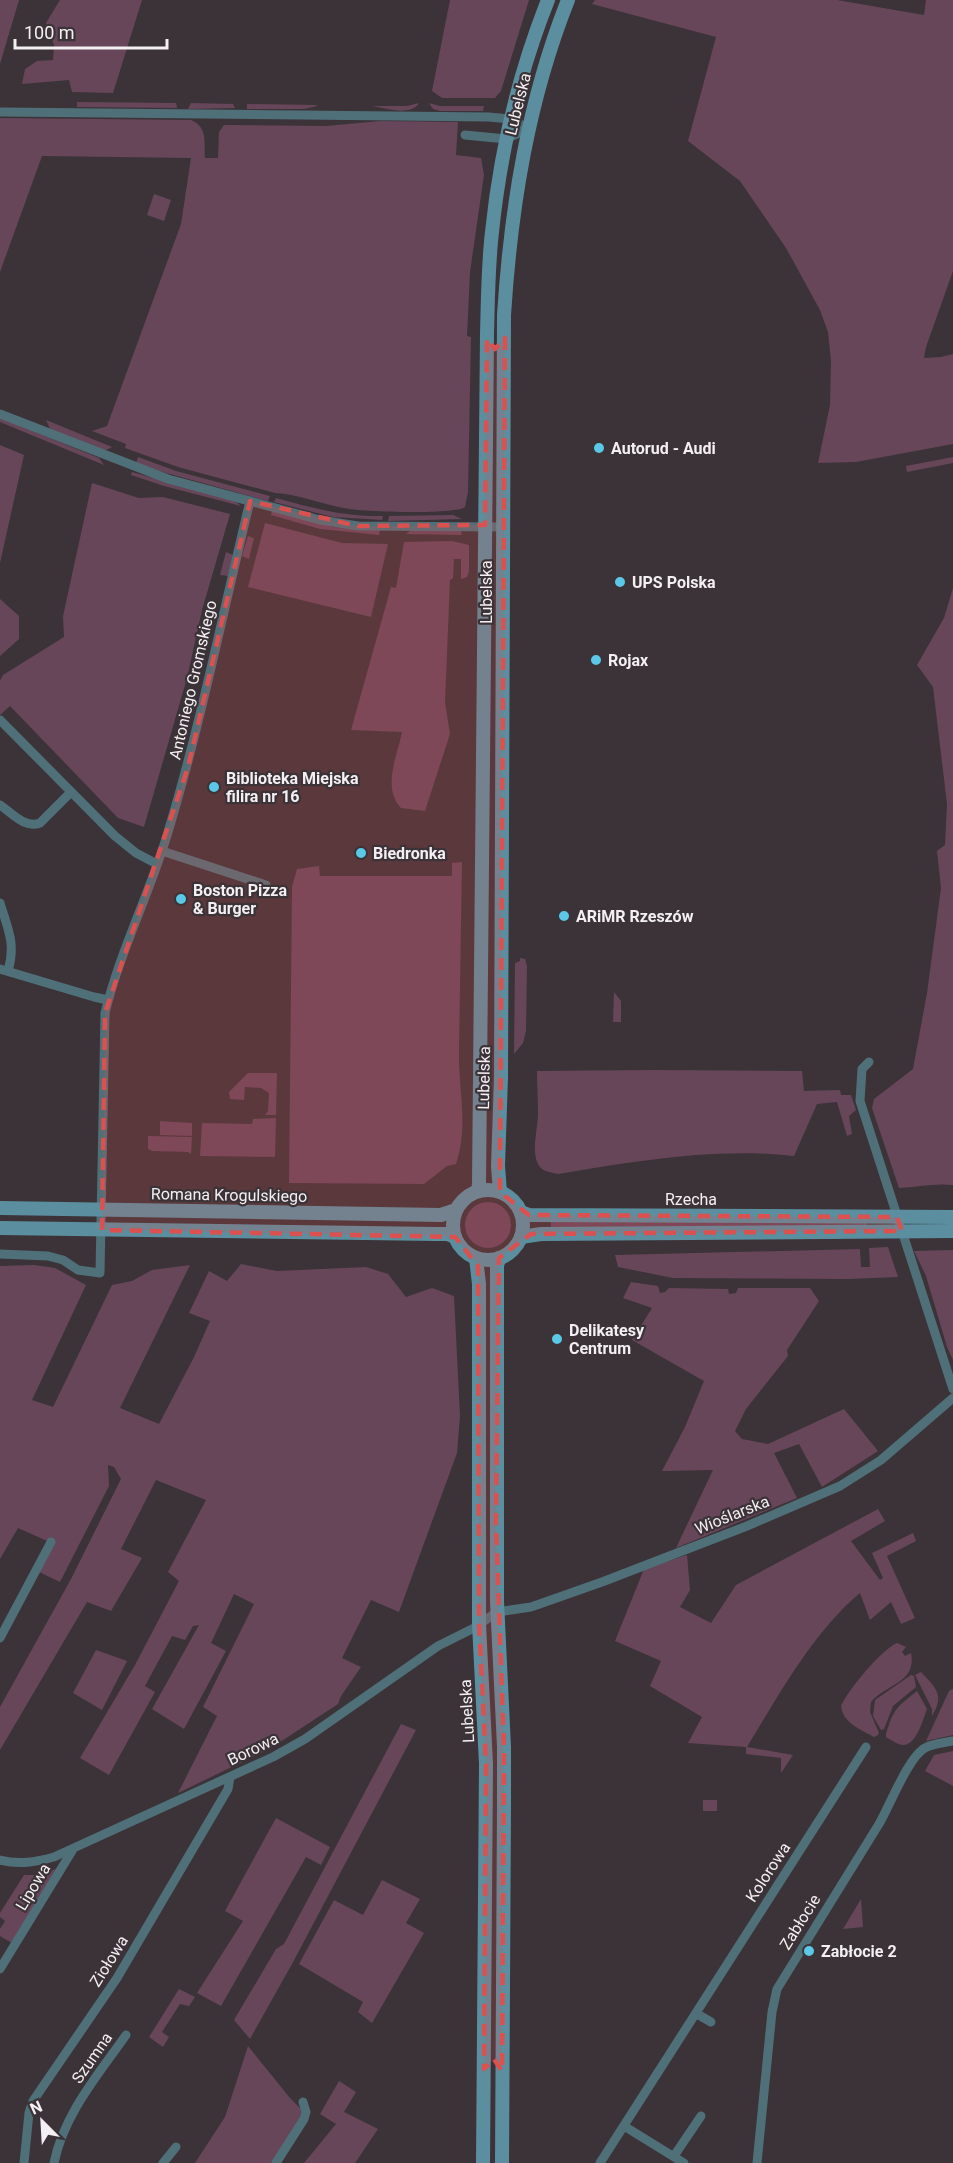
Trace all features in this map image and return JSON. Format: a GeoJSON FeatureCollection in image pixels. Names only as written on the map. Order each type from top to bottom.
{"type":"FeatureCollection","features":[{"type":"Feature","properties":{"kind":"main road","name":"Lubelska"},"geometry":{"type":"LineString","coordinates":[[478,1191],[487,339],[492,232],[511,119],[525,67],[548,0]]}},
{"type":"Feature","properties":{"kind":"main road","name":"Lubelska"},"geometry":{"type":"LineString","coordinates":[[500,1192],[498,1172],[501,1065],[503,527],[507,268],[528,129],[545,63],[568,0]]}},
{"type":"Feature","properties":{"kind":"main road"},"geometry":{"type":"LineString","coordinates":[[487,339],[496,343],[505,338]]}},
{"type":"Feature","properties":{"kind":"main road"},"geometry":{"type":"LineString","coordinates":[[478,1191],[500,1192],[514,1201],[521,1212],[524,1225],[521,1237],[515,1248],[499,1258],[486,1260],[476,1258],[464,1250],[455,1237],[453,1225],[456,1210],[467,1197],[478,1191]]}},
{"type":"Feature","properties":{"kind":"main road","name":"Romana Krogulskiego"},"geometry":{"type":"LineString","coordinates":[[0,1208],[441,1215],[456,1210]]}},
{"type":"Feature","properties":{"kind":"main road","name":"Rzecha"},"geometry":{"type":"LineString","coordinates":[[521,1212],[529,1215],[862,1224]]}},
{"type":"Feature","properties":{"kind":"main road"},"geometry":{"type":"LineString","coordinates":[[862,1224],[953,1217]]}},
{"type":"Feature","properties":{"kind":"main road"},"geometry":{"type":"LineString","coordinates":[[862,1224],[953,1231]]}},
{"type":"Feature","properties":{"kind":"main road","name":"Rzecha"},"geometry":{"type":"LineString","coordinates":[[521,1237],[531,1234],[862,1224]]}},
{"type":"Feature","properties":{"kind":"main road"},"geometry":{"type":"LineString","coordinates":[[0,1228],[448,1234],[455,1237]]}},
{"type":"Feature","properties":{"kind":"main road","name":"Lubelska"},"geometry":{"type":"LineString","coordinates":[[476,1258],[479,1284],[479,1624],[486,1764],[483,2163]]}},
{"type":"Feature","properties":{"kind":"main road"},"geometry":{"type":"LineString","coordinates":[[499,1258],[497,1266],[497,1612],[504,1747],[502,2163]]}},
{"type":"Feature","properties":{"kind":"main road"},"geometry":{"type":"LineString","coordinates":[[484,2069],[493,2063],[498,2065],[502,2071]]}},
{"type":"Feature","properties":{"kind":"street"},"geometry":{"type":"LineString","coordinates":[[0,112],[511,119],[528,129]]}},
{"type":"Feature","properties":{"kind":"street"},"geometry":{"type":"LineString","coordinates":[[465,135],[507,139],[528,129]]}},
{"type":"Feature","properties":{"kind":"street"},"geometry":{"type":"LineString","coordinates":[[0,414],[168,479],[320,520],[358,526],[485,525],[503,527]]}},
{"type":"Feature","properties":{"kind":"street","name":"Antoniego Gromskiego"},"geometry":{"type":"LineString","coordinates":[[0,1254],[48,1256],[63,1260],[78,1270],[100,1273],[105,1015],[111,987],[158,864],[188,767],[250,501]]}},
{"type":"Feature","properties":{"kind":"street"},"geometry":{"type":"LineString","coordinates":[[0,720],[116,836],[136,853],[158,864]]}},
{"type":"Feature","properties":{"kind":"street"},"geometry":{"type":"LineString","coordinates":[[1,807],[23,822],[36,825],[71,792]]}},
{"type":"Feature","properties":{"kind":"street"},"geometry":{"type":"LineString","coordinates":[[162,851],[266,885]]}},
{"type":"Feature","properties":{"kind":"street"},"geometry":{"type":"LineString","coordinates":[[0,903],[12,944],[12,956],[4,970],[108,1000]]}},
{"type":"Feature","properties":{"kind":"street"},"geometry":{"type":"LineString","coordinates":[[0,940],[12,944]]}},
{"type":"Feature","properties":{"kind":"street"},"geometry":{"type":"LineString","coordinates":[[869,1062],[862,1069],[860,1101],[953,1389]]}},
{"type":"Feature","properties":{"kind":"street","name":"Wioślarska"},"geometry":{"type":"LineString","coordinates":[[497,1612],[531,1607],[602,1582],[747,1526],[840,1486],[881,1460],[953,1398]]}},
{"type":"Feature","properties":{"kind":"street"},"geometry":{"type":"LineString","coordinates":[[0,1638],[51,1542]]}},
{"type":"Feature","properties":{"kind":"street","name":"Borowa"},"geometry":{"type":"LineString","coordinates":[[0,1860],[27,1863],[54,1857],[290,1748],[438,1646],[497,1612]]}},
{"type":"Feature","properties":{"kind":"street","name":"Zabłocie"},"geometry":{"type":"LineString","coordinates":[[757,2163],[772,2012],[777,1989],[879,1824],[891,1798],[917,1755],[928,1746],[953,1741]]}},
{"type":"Feature","properties":{"kind":"street","name":"Kolorowa"},"geometry":{"type":"LineString","coordinates":[[600,2163],[866,1747]]}},
{"type":"Feature","properties":{"kind":"street","name":"Ziołowa"},"geometry":{"type":"LineString","coordinates":[[24,2163],[29,2113],[33,2101],[117,1978],[228,1789],[230,1777]]}},
{"type":"Feature","properties":{"kind":"street","name":"Lipowa"},"geometry":{"type":"LineString","coordinates":[[0,1969],[72,1850]]}},
{"type":"Feature","properties":{"kind":"street"},"geometry":{"type":"LineString","coordinates":[[697,2014],[711,2022]]}},
{"type":"Feature","properties":{"kind":"street","name":"Szumna"},"geometry":{"type":"LineString","coordinates":[[54,2163],[65,2126],[87,2090],[126,2036]]}},
{"type":"Feature","properties":{"kind":"street"},"geometry":{"type":"LineString","coordinates":[[276,2163],[304,2119],[306,2112],[303,2102]]}},
{"type":"Feature","properties":{"kind":"street"},"geometry":{"type":"LineString","coordinates":[[674,2156],[701,2116]]}},
{"type":"Feature","properties":{"kind":"street"},"geometry":{"type":"LineString","coordinates":[[624,2126],[684,2163]]}},
{"type":"Feature","properties":{"kind":"street"},"geometry":{"type":"LineString","coordinates":[[163,2163],[176,2147]]}},
{"type":"Feature","properties":{"kind":"highlighted area"},"geometry":{"type":"Polygon","coordinates":[[[505,338],[500,1192],[529,1215],[897,1217],[902,1231],[531,1234],[499,1258],[496,1523],[504,1747],[502,2071],[494,2059],[484,2069],[486,1764],[479,1624],[478,1266],[455,1237],[102,1230],[105,1013],[188,767],[250,501],[358,526],[485,525],[487,339],[495,349],[505,338]]]}},
{"type":"Feature","properties":{"kind":"shaded area"},"geometry":{"type":"Polygon","coordinates":[[[0,0],[19,0],[0,64],[0,0]]]}},
{"type":"Feature","properties":{"kind":"shaded area"},"geometry":{"type":"Polygon","coordinates":[[[60,0],[142,0],[113,93],[72,92],[69,80],[22,84],[25,69],[37,61],[53,60],[54,45],[46,23],[60,0]]]}},
{"type":"Feature","properties":{"kind":"shaded area"},"geometry":{"type":"Polygon","coordinates":[[[450,0],[529,0],[501,91],[495,98],[442,98],[432,91],[450,0]]]}},
{"type":"Feature","properties":{"kind":"shaded area"},"geometry":{"type":"Polygon","coordinates":[[[595,0],[837,0],[924,15],[926,0],[953,0],[953,271],[924,358],[953,354],[953,444],[856,462],[818,463],[830,405],[831,361],[828,332],[820,310],[786,248],[740,181],[688,141],[716,37],[592,4],[595,0]]]}},
{"type":"Feature","properties":{"kind":"shaded area"},"geometry":{"type":"Polygon","coordinates":[[[77,102],[176,103],[177,108],[77,107],[77,102]]]}},
{"type":"Feature","properties":{"kind":"shaded area"},"geometry":{"type":"Polygon","coordinates":[[[191,103],[233,104],[235,108],[188,109],[191,103]]]}},
{"type":"Feature","properties":{"kind":"shaded area"},"geometry":{"type":"Polygon","coordinates":[[[419,103],[410,110],[404,111],[372,106],[407,106],[419,103]]]}},
{"type":"Feature","properties":{"kind":"shaded area"},"geometry":{"type":"Polygon","coordinates":[[[429,103],[440,106],[484,106],[483,111],[440,111],[433,109],[429,103]]]}},
{"type":"Feature","properties":{"kind":"shaded area"},"geometry":{"type":"Polygon","coordinates":[[[247,104],[317,106],[304,109],[247,109],[247,104]]]}},
{"type":"Feature","properties":{"kind":"shaded area"},"geometry":{"type":"Polygon","coordinates":[[[0,118],[191,120],[203,131],[205,158],[218,158],[219,132],[224,125],[326,126],[380,121],[458,122],[456,155],[481,158],[484,175],[470,272],[467,336],[471,337],[468,492],[465,507],[458,510],[407,512],[368,511],[335,506],[293,495],[275,493],[178,467],[125,448],[126,444],[92,431],[107,426],[181,224],[191,158],[42,156],[0,272],[0,118]]]}},
{"type":"Feature","properties":{"kind":"shaded area"},"geometry":{"type":"Polygon","coordinates":[[[154,194],[171,200],[164,221],[147,215],[154,194]]]}},
{"type":"Feature","properties":{"kind":"shaded area"},"geometry":{"type":"Polygon","coordinates":[[[0,418],[99,458],[104,465],[0,422],[0,418]]]}},
{"type":"Feature","properties":{"kind":"shaded area"},"geometry":{"type":"Polygon","coordinates":[[[46,420],[112,447],[102,450],[50,429],[46,420]]]}},
{"type":"Feature","properties":{"kind":"shaded area"},"geometry":{"type":"Polygon","coordinates":[[[0,445],[24,455],[0,563],[0,445]]]}},
{"type":"Feature","properties":{"kind":"shaded area"},"geometry":{"type":"Polygon","coordinates":[[[138,457],[176,471],[270,496],[268,501],[152,469],[136,463],[138,457]]]}},
{"type":"Feature","properties":{"kind":"shaded area"},"geometry":{"type":"Polygon","coordinates":[[[953,457],[953,463],[907,472],[906,466],[953,457]]]}},
{"type":"Feature","properties":{"kind":"shaded area"},"geometry":{"type":"Polygon","coordinates":[[[132,472],[235,501],[241,506],[164,486],[131,475],[132,472]]]}},
{"type":"Feature","properties":{"kind":"shaded area"},"geometry":{"type":"Polygon","coordinates":[[[92,483],[139,498],[163,497],[230,514],[202,610],[187,678],[144,827],[118,818],[10,706],[0,715],[0,681],[3,675],[64,637],[63,616],[92,483]]]}},
{"type":"Feature","properties":{"kind":"shaded area"},"geometry":{"type":"Polygon","coordinates":[[[276,498],[342,513],[383,516],[382,520],[333,517],[274,502],[276,498]]]}},
{"type":"Feature","properties":{"kind":"shaded area"},"geometry":{"type":"Polygon","coordinates":[[[272,511],[333,527],[380,530],[379,535],[320,529],[271,515],[272,511]]]}},
{"type":"Feature","properties":{"kind":"shaded area"},"geometry":{"type":"Polygon","coordinates":[[[453,515],[462,519],[388,521],[389,516],[453,515]]]}},
{"type":"Feature","properties":{"kind":"shaded area"},"geometry":{"type":"Polygon","coordinates":[[[265,523],[342,543],[388,544],[371,617],[248,587],[265,523]]]}},
{"type":"Feature","properties":{"kind":"shaded area"},"geometry":{"type":"Polygon","coordinates":[[[411,530],[461,531],[462,535],[406,534],[411,530]]]}},
{"type":"Feature","properties":{"kind":"shaded area"},"geometry":{"type":"Polygon","coordinates":[[[248,536],[254,538],[249,559],[242,556],[248,536]]]}},
{"type":"Feature","properties":{"kind":"shaded area"},"geometry":{"type":"Polygon","coordinates":[[[452,541],[469,545],[469,571],[467,577],[461,579],[461,559],[454,559],[453,578],[450,580],[445,702],[450,734],[425,811],[401,808],[392,791],[392,772],[402,732],[351,730],[391,587],[396,588],[404,542],[452,541]]]}},
{"type":"Feature","properties":{"kind":"shaded area"},"geometry":{"type":"Polygon","coordinates":[[[226,552],[233,555],[228,576],[220,575],[226,552]]]}},
{"type":"Feature","properties":{"kind":"shaded area"},"geometry":{"type":"Polygon","coordinates":[[[953,588],[953,1185],[899,1188],[872,1108],[874,1099],[913,1069],[927,993],[941,888],[937,851],[945,845],[947,804],[933,687],[917,665],[944,618],[953,588]]]}},
{"type":"Feature","properties":{"kind":"shaded area"},"geometry":{"type":"Polygon","coordinates":[[[0,599],[19,616],[19,639],[0,656],[0,599]]]}},
{"type":"Feature","properties":{"kind":"shaded area"},"geometry":{"type":"Polygon","coordinates":[[[462,862],[459,1065],[462,1135],[456,1164],[447,1166],[424,1184],[289,1183],[292,887],[297,869],[319,866],[320,876],[452,876],[452,863],[462,862]]]}},
{"type":"Feature","properties":{"kind":"shaded area"},"geometry":{"type":"Polygon","coordinates":[[[520,958],[525,959],[527,966],[526,1031],[523,1043],[514,1054],[515,963],[520,961],[520,958]]]}},
{"type":"Feature","properties":{"kind":"shaded area"},"geometry":{"type":"Polygon","coordinates":[[[614,992],[621,1001],[621,1022],[613,1022],[614,992]]]}},
{"type":"Feature","properties":{"kind":"shaded area"},"geometry":{"type":"Polygon","coordinates":[[[537,1071],[802,1071],[804,1091],[840,1090],[841,1095],[851,1095],[856,1110],[849,1116],[852,1134],[847,1136],[837,1102],[817,1104],[794,1156],[705,1154],[646,1160],[558,1174],[540,1167],[535,1153],[538,1113],[537,1071]]]}},
{"type":"Feature","properties":{"kind":"shaded area"},"geometry":{"type":"Polygon","coordinates":[[[248,1073],[277,1073],[276,1115],[265,1115],[268,1111],[269,1093],[261,1088],[245,1087],[244,1100],[230,1099],[229,1092],[248,1073]]]}},
{"type":"Feature","properties":{"kind":"shaded area"},"geometry":{"type":"Polygon","coordinates":[[[276,1118],[275,1157],[200,1156],[202,1123],[252,1124],[253,1119],[276,1118]]]}},
{"type":"Feature","properties":{"kind":"shaded area"},"geometry":{"type":"Polygon","coordinates":[[[160,1121],[192,1123],[192,1136],[160,1135],[160,1121]]]}},
{"type":"Feature","properties":{"kind":"shaded area"},"geometry":{"type":"Polygon","coordinates":[[[148,1136],[192,1137],[191,1154],[152,1151],[148,1149],[148,1136]]]}},
{"type":"Feature","properties":{"kind":"shaded area"},"geometry":{"type":"Polygon","coordinates":[[[493,1202],[505,1208],[510,1216],[510,1234],[505,1242],[497,1247],[483,1248],[475,1245],[468,1238],[465,1220],[468,1212],[475,1205],[493,1202]]]}},
{"type":"Feature","properties":{"kind":"shaded area"},"geometry":{"type":"Polygon","coordinates":[[[551,1221],[867,1223],[867,1225],[551,1229],[551,1221]]]}},
{"type":"Feature","properties":{"kind":"shaded area"},"geometry":{"type":"Polygon","coordinates":[[[888,1247],[898,1277],[673,1278],[618,1267],[615,1255],[860,1249],[861,1267],[870,1267],[869,1248],[888,1247]]]}},
{"type":"Feature","properties":{"kind":"shaded area"},"geometry":{"type":"Polygon","coordinates":[[[953,1250],[953,1360],[926,1276],[914,1251],[953,1250]]]}},
{"type":"Feature","properties":{"kind":"shaded area"},"geometry":{"type":"Polygon","coordinates":[[[241,1264],[277,1271],[366,1267],[388,1274],[406,1297],[432,1288],[454,1296],[460,1416],[457,1453],[399,1612],[371,1600],[342,1658],[361,1667],[338,1704],[271,1748],[178,1793],[217,1716],[203,1707],[254,1604],[234,1594],[211,1643],[226,1651],[184,1729],[152,1709],[199,1625],[193,1626],[185,1640],[172,1636],[145,1686],[155,1692],[109,1775],[80,1758],[135,1665],[179,1581],[168,1572],[206,1500],[156,1480],[121,1549],[142,1558],[111,1611],[87,1602],[0,1750],[0,1707],[71,1579],[121,1479],[114,1467],[108,1465],[109,1486],[60,1582],[39,1572],[54,1544],[18,1528],[0,1559],[0,1266],[34,1265],[55,1268],[86,1285],[32,1400],[53,1407],[112,1285],[132,1281],[152,1270],[190,1265],[120,1408],[159,1424],[210,1321],[189,1313],[209,1271],[227,1281],[241,1264]]]}},
{"type":"Feature","properties":{"kind":"shaded area"},"geometry":{"type":"Polygon","coordinates":[[[631,1282],[658,1286],[660,1293],[669,1288],[728,1289],[729,1294],[736,1293],[738,1288],[810,1288],[819,1301],[787,1350],[788,1356],[746,1409],[735,1431],[742,1439],[768,1444],[844,1409],[878,1451],[822,1487],[799,1444],[774,1453],[797,1498],[676,1548],[713,1470],[662,1471],[685,1427],[704,1381],[632,1340],[652,1308],[623,1298],[631,1282]]]}},
{"type":"Feature","properties":{"kind":"shaded area"},"geometry":{"type":"Polygon","coordinates":[[[878,1509],[885,1521],[851,1541],[880,1580],[883,1578],[872,1553],[913,1533],[916,1541],[887,1556],[915,1618],[901,1624],[891,1602],[870,1620],[860,1593],[827,1626],[798,1665],[747,1747],[793,1755],[781,1773],[781,1758],[746,1754],[746,1747],[688,1743],[702,1717],[650,1686],[661,1661],[615,1641],[644,1569],[687,1555],[690,1590],[680,1607],[711,1623],[736,1585],[878,1509]]]}},
{"type":"Feature","properties":{"kind":"shaded area"},"geometry":{"type":"Polygon","coordinates":[[[897,1643],[906,1647],[902,1652],[905,1656],[911,1653],[912,1663],[905,1677],[871,1702],[870,1712],[879,1733],[874,1737],[849,1721],[842,1712],[841,1706],[866,1671],[883,1653],[897,1643]]]}},
{"type":"Feature","properties":{"kind":"shaded area"},"geometry":{"type":"Polygon","coordinates":[[[96,1650],[127,1661],[102,1710],[73,1693],[96,1650]]]}},
{"type":"Feature","properties":{"kind":"shaded area"},"geometry":{"type":"Polygon","coordinates":[[[921,1672],[937,1692],[938,1703],[932,1716],[932,1709],[915,1675],[921,1672]]]}},
{"type":"Feature","properties":{"kind":"shaded area"},"geometry":{"type":"Polygon","coordinates":[[[911,1675],[914,1676],[916,1687],[893,1706],[884,1729],[881,1730],[873,1716],[875,1700],[911,1675]]]}},
{"type":"Feature","properties":{"kind":"shaded area"},"geometry":{"type":"Polygon","coordinates":[[[953,1689],[953,1735],[926,1741],[949,1691],[953,1689]]]}},
{"type":"Feature","properties":{"kind":"shaded area"},"geometry":{"type":"Polygon","coordinates":[[[917,1691],[927,1709],[913,1740],[909,1744],[899,1744],[886,1737],[889,1725],[897,1709],[917,1691]]]}},
{"type":"Feature","properties":{"kind":"shaded area"},"geometry":{"type":"Polygon","coordinates":[[[401,1724],[416,1730],[250,2039],[234,2020],[276,1949],[284,1944],[401,1724]]]}},
{"type":"Feature","properties":{"kind":"shaded area"},"geometry":{"type":"Polygon","coordinates":[[[953,1751],[953,1786],[925,1771],[934,1755],[953,1751]]]}},
{"type":"Feature","properties":{"kind":"shaded area"},"geometry":{"type":"Polygon","coordinates":[[[703,1800],[717,1800],[717,1811],[703,1811],[703,1800]]]}},
{"type":"Feature","properties":{"kind":"shaded area"},"geometry":{"type":"Polygon","coordinates":[[[276,1818],[330,1847],[321,1865],[306,1857],[221,2006],[197,1993],[243,1921],[225,1911],[276,1818]]]}},
{"type":"Feature","properties":{"kind":"shaded area"},"geometry":{"type":"Polygon","coordinates":[[[56,1869],[12,1943],[0,1936],[0,1929],[5,1921],[0,1917],[0,1913],[24,1875],[35,1875],[56,1869]]]}},
{"type":"Feature","properties":{"kind":"shaded area"},"geometry":{"type":"Polygon","coordinates":[[[382,1880],[420,1899],[406,1923],[424,1933],[372,2023],[358,2012],[363,2002],[299,1964],[334,1900],[363,1915],[382,1880]]]}},
{"type":"Feature","properties":{"kind":"shaded area"},"geometry":{"type":"Polygon","coordinates":[[[861,1899],[863,1927],[843,1929],[861,1899]]]}},
{"type":"Feature","properties":{"kind":"shaded area"},"geometry":{"type":"Polygon","coordinates":[[[179,1989],[195,1997],[189,2006],[180,2004],[162,2032],[169,2037],[163,2047],[149,2037],[179,1989]]]}},
{"type":"Feature","properties":{"kind":"shaded area"},"geometry":{"type":"Polygon","coordinates":[[[248,2046],[302,2110],[298,2124],[272,2163],[195,2163],[225,2117],[248,2046]]]}},
{"type":"Feature","properties":{"kind":"shaded area"},"geometry":{"type":"Polygon","coordinates":[[[339,2081],[356,2092],[344,2112],[378,2129],[355,2163],[304,2163],[336,2124],[320,2114],[339,2081]]]}},
{"type":"Feature","properties":{"kind":"place","name":"Autorud - Audi"},"geometry":{"type":"Point","coordinates":[599,448]}},
{"type":"Feature","properties":{"kind":"place","name":"UPS Polska"},"geometry":{"type":"Point","coordinates":[620,582]}},
{"type":"Feature","properties":{"kind":"place","name":"Rojax"},"geometry":{"type":"Point","coordinates":[596,660]}},
{"type":"Feature","properties":{"kind":"place","name":"Biblioteka Miejska filira nr 16"},"geometry":{"type":"Point","coordinates":[214,787]}},
{"type":"Feature","properties":{"kind":"place","name":"Biedronka"},"geometry":{"type":"Point","coordinates":[361,853]}},
{"type":"Feature","properties":{"kind":"place","name":"Boston Pizza & Burger"},"geometry":{"type":"Point","coordinates":[181,899]}},
{"type":"Feature","properties":{"kind":"place","name":"ARiMR Rzeszów"},"geometry":{"type":"Point","coordinates":[564,916]}},
{"type":"Feature","properties":{"kind":"place","name":"Delikatesy Centrum"},"geometry":{"type":"Point","coordinates":[557,1339]}},
{"type":"Feature","properties":{"kind":"place","name":"Zabłocie 2"},"geometry":{"type":"Point","coordinates":[809,1951]}}]}
